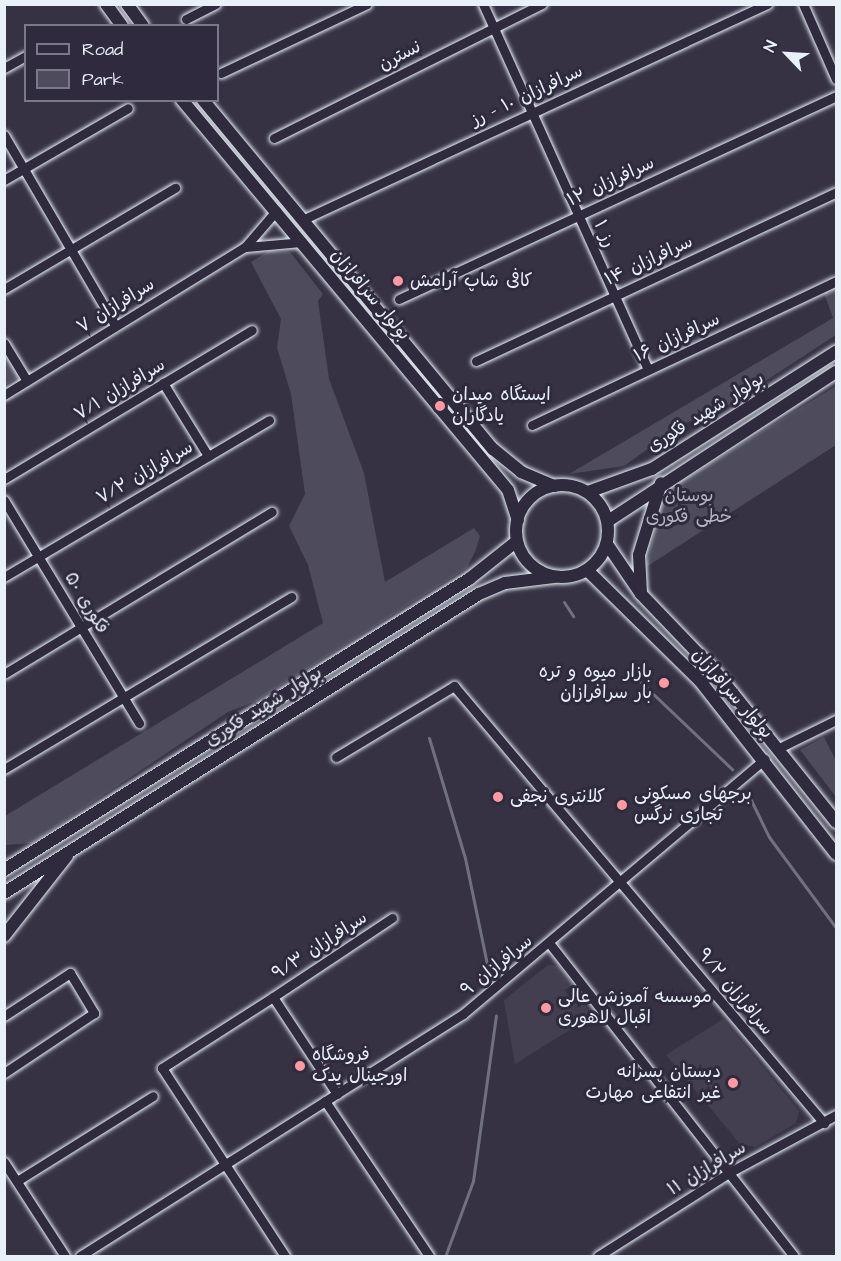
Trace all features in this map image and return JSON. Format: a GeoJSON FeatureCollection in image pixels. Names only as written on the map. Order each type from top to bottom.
{"type":"FeatureCollection","features":[{"type":"Feature","properties":{"kind":"main road"},"geometry":{"type":"LineString","coordinates":[[106,4],[121,24]]}},
{"type":"Feature","properties":{"kind":"main road"},"geometry":{"type":"LineString","coordinates":[[127,4],[142,24]]}},
{"type":"Feature","properties":{"kind":"main road","name":"بولوار سرافرازان"},"geometry":{"type":"LineString","coordinates":[[184,102],[508,490],[518,519]]}},
{"type":"Feature","properties":{"kind":"main road","name":"بولوار سرافرازان"},"geometry":{"type":"LineString","coordinates":[[205,102],[493,449],[521,472],[554,486]]}},
{"type":"Feature","properties":{"kind":"main road","name":"بولوار شهید فکوری"},"geometry":{"type":"LineString","coordinates":[[588,492],[652,469],[837,352]]}},
{"type":"Feature","properties":{"kind":"main road","name":"بولوار شهید فکوری"},"geometry":{"type":"LineString","coordinates":[[608,521],[661,483],[837,372]]}},
{"type":"Feature","properties":{"kind":"main road"},"geometry":{"type":"LineString","coordinates":[[641,594],[639,555],[661,483]]}},
{"type":"Feature","properties":{"kind":"main road"},"geometry":{"type":"LineString","coordinates":[[554,486],[588,492],[608,521],[607,544],[587,570],[554,577],[525,558],[517,541],[518,519],[537,492],[554,486]]}},
{"type":"Feature","properties":{"kind":"main road","name":"بولوار شهید فکوری"},"geometry":{"type":"LineString","coordinates":[[4,870],[469,579],[517,541]]}},
{"type":"Feature","properties":{"kind":"main road","name":"بولوار سرافرازان"},"geometry":{"type":"LineString","coordinates":[[607,544],[641,594],[779,748],[837,822]]}},
{"type":"Feature","properties":{"kind":"main road","name":"بولوار سرافرازان"},"geometry":{"type":"LineString","coordinates":[[587,570],[700,681],[765,759],[837,854]]}},
{"type":"Feature","properties":{"kind":"main road","name":"بولوار شهید فکوری"},"geometry":{"type":"LineString","coordinates":[[4,893],[75,846],[479,594],[505,583],[554,577]]}},
{"type":"Feature","properties":{"kind":"main road"},"geometry":{"type":"LineString","coordinates":[[4,936],[75,846]]}},
{"type":"Feature","properties":{"kind":"street"},"geometry":{"type":"LineString","coordinates":[[186,20],[215,4]]}},
{"type":"Feature","properties":{"kind":"street"},"geometry":{"type":"LineString","coordinates":[[221,73],[367,4]]}},
{"type":"Feature","properties":{"kind":"street","name":"رز ۱"},"geometry":{"type":"LineString","coordinates":[[483,4],[648,370]]}},
{"type":"Feature","properties":{"kind":"street","name":"نسترن"},"geometry":{"type":"LineString","coordinates":[[274,138],[542,4]]}},
{"type":"Feature","properties":{"kind":"street","name":"سرافرازان ۱۰ - رز"},"geometry":{"type":"LineString","coordinates":[[302,220],[767,4]]}},
{"type":"Feature","properties":{"kind":"street"},"geometry":{"type":"LineString","coordinates":[[803,4],[837,79]]}},
{"type":"Feature","properties":{"kind":"street"},"geometry":{"type":"LineString","coordinates":[[4,68],[24,57]]}},
{"type":"Feature","properties":{"kind":"street","name":"سرافرازان ۱۲"},"geometry":{"type":"LineString","coordinates":[[399,299],[837,96]]}},
{"type":"Feature","properties":{"kind":"street"},"geometry":{"type":"LineString","coordinates":[[4,180],[128,108]]}},
{"type":"Feature","properties":{"kind":"street"},"geometry":{"type":"LineString","coordinates":[[4,135],[115,326]]}},
{"type":"Feature","properties":{"kind":"street"},"geometry":{"type":"LineString","coordinates":[[4,289],[175,188]]}},
{"type":"Feature","properties":{"kind":"street","name":"سرافرازان ۱۴"},"geometry":{"type":"LineString","coordinates":[[476,361],[837,192]]}},
{"type":"Feature","properties":{"kind":"street"},"geometry":{"type":"LineString","coordinates":[[245,247],[276,211]]}},
{"type":"Feature","properties":{"kind":"street"},"geometry":{"type":"LineString","coordinates":[[245,247],[302,242]]}},
{"type":"Feature","properties":{"kind":"street","name":"سرافرازان ۷"},"geometry":{"type":"LineString","coordinates":[[4,395],[245,247]]}},
{"type":"Feature","properties":{"kind":"street","name":"سرافرازان ۱۶"},"geometry":{"type":"LineString","coordinates":[[532,424],[837,281]]}},
{"type":"Feature","properties":{"kind":"street","name":"سرافرازان ۷/۱"},"geometry":{"type":"LineString","coordinates":[[4,479],[252,330]]}},
{"type":"Feature","properties":{"kind":"street"},"geometry":{"type":"LineString","coordinates":[[4,343],[27,381]]}},
{"type":"Feature","properties":{"kind":"street"},"geometry":{"type":"LineString","coordinates":[[163,383],[208,456]]}},
{"type":"Feature","properties":{"kind":"street","name":"سرافرازان ۷/۲"},"geometry":{"type":"LineString","coordinates":[[4,577],[269,420]]}},
{"type":"Feature","properties":{"kind":"street","name":"فکوری ۵۰"},"geometry":{"type":"LineString","coordinates":[[4,500],[139,723]]}},
{"type":"Feature","properties":{"kind":"street"},"geometry":{"type":"LineString","coordinates":[[4,674],[272,512]]}},
{"type":"Feature","properties":{"kind":"street"},"geometry":{"type":"LineString","coordinates":[[4,769],[291,597]]}},
{"type":"Feature","properties":{"kind":"street","name":"سرافرازان ۹/۲"},"geometry":{"type":"LineString","coordinates":[[336,757],[454,686],[824,1123]]}},
{"type":"Feature","properties":{"kind":"street"},"geometry":{"type":"LineString","coordinates":[[779,748],[837,720]]}},
{"type":"Feature","properties":{"kind":"street","name":"سرافرازان ۹"},"geometry":{"type":"LineString","coordinates":[[80,1257],[463,1014],[550,944],[765,759]]}},
{"type":"Feature","properties":{"kind":"street","name":"سرافرازان ۹/۳"},"geometry":{"type":"LineString","coordinates":[[337,1094],[273,997],[392,918]]}},
{"type":"Feature","properties":{"kind":"street"},"geometry":{"type":"LineString","coordinates":[[550,944],[732,1171],[794,1257]]}},
{"type":"Feature","properties":{"kind":"street"},"geometry":{"type":"LineString","coordinates":[[4,1016],[70,973],[94,1013],[4,1073]]}},
{"type":"Feature","properties":{"kind":"street"},"geometry":{"type":"LineString","coordinates":[[273,997],[162,1068],[285,1257]]}},
{"type":"Feature","properties":{"kind":"street"},"geometry":{"type":"LineString","coordinates":[[17,1181],[153,1096]]}},
{"type":"Feature","properties":{"kind":"street"},"geometry":{"type":"LineString","coordinates":[[325,1101],[427,1256]]}},
{"type":"Feature","properties":{"kind":"street","name":"سرافرازان ۱۱"},"geometry":{"type":"LineString","coordinates":[[598,1257],[732,1171],[837,1115]]}},
{"type":"Feature","properties":{"kind":"street"},"geometry":{"type":"LineString","coordinates":[[4,1162],[65,1257]]}},
{"type":"Feature","properties":{"kind":"shaded area","name":"موسسه آموزش عالی اقبال لاهوری"},"geometry":{"type":"Polygon","coordinates":[[[548,965],[559,966],[573,985],[565,990],[569,997],[576,993],[592,1016],[515,1064],[504,1000],[548,965]]]}},
{"type":"Feature","properties":{"kind":"shaded area","name":"دبستان پسرانه غیر انتفاعی مهارت"},"geometry":{"type":"Polygon","coordinates":[[[723,1019],[799,1111],[796,1123],[755,1147],[740,1144],[666,1055],[723,1019]]]}},
{"type":"Feature","properties":{"kind":"green space"},"geometry":{"type":"Polygon","coordinates":[[[269,251],[290,252],[323,294],[318,301],[329,379],[364,473],[385,582],[474,528],[480,536],[475,552],[467,568],[256,701],[228,712],[32,843],[5,845],[5,816],[323,623],[308,565],[289,526],[305,494],[291,394],[277,348],[281,319],[251,262],[269,251]]]}},
{"type":"Feature","properties":{"kind":"green space"},"geometry":{"type":"Polygon","coordinates":[[[836,287],[836,335],[730,404],[681,425],[624,466],[569,474],[833,318],[824,293],[836,287]]]}},
{"type":"Feature","properties":{"kind":"green space"},"geometry":{"type":"Polygon","coordinates":[[[4,339],[25,373],[5,385],[4,385],[4,339]]]}},
{"type":"Feature","properties":{"kind":"green space","name":"بوستان خطی فکوری"},"geometry":{"type":"Polygon","coordinates":[[[836,386],[836,445],[646,567],[664,492],[836,386]]]}},
{"type":"Feature","properties":{"kind":"green space"},"geometry":{"type":"Polygon","coordinates":[[[824,737],[836,761],[836,797],[800,750],[824,737]]]}},
{"type":"Feature","properties":{"kind":"waterway"},"geometry":{"type":"LineString","coordinates":[[564,602],[573,616]]}},
{"type":"Feature","properties":{"kind":"waterway"},"geometry":{"type":"LineString","coordinates":[[628,670],[732,769]]}},
{"type":"Feature","properties":{"kind":"waterway"},"geometry":{"type":"LineString","coordinates":[[429,738],[465,858],[491,984]]}},
{"type":"Feature","properties":{"kind":"waterway"},"geometry":{"type":"LineString","coordinates":[[751,800],[769,837],[836,928]]}},
{"type":"Feature","properties":{"kind":"waterway"},"geometry":{"type":"LineString","coordinates":[[446,1254],[473,1181],[496,1016]]}},
{"type":"Feature","properties":{"kind":"place","name":"کافی شاپ آرامش"},"geometry":{"type":"Point","coordinates":[398,281]}},
{"type":"Feature","properties":{"kind":"place","name":"ایستگاه میدان یادگاران"},"geometry":{"type":"Point","coordinates":[440,406]}},
{"type":"Feature","properties":{"kind":"place","name":"بازار میوه و تره بار سرافرازان"},"geometry":{"type":"Point","coordinates":[664,683]}},
{"type":"Feature","properties":{"kind":"place","name":"کلانتری نجفی"},"geometry":{"type":"Point","coordinates":[498,797]}},
{"type":"Feature","properties":{"kind":"place","name":"برجهای مسکونی تجاری نرگس"},"geometry":{"type":"Point","coordinates":[622,805]}},
{"type":"Feature","properties":{"kind":"place","name":"موسسه آموزش عالی اقبال لاهوری"},"geometry":{"type":"Point","coordinates":[546,1008]}},
{"type":"Feature","properties":{"kind":"place","name":"فروشگاه اورجینال یدک"},"geometry":{"type":"Point","coordinates":[300,1066]}},
{"type":"Feature","properties":{"kind":"place","name":"دبستان پسرانه غیر انتفاعی مهارت"},"geometry":{"type":"Point","coordinates":[733,1083]}}]}
